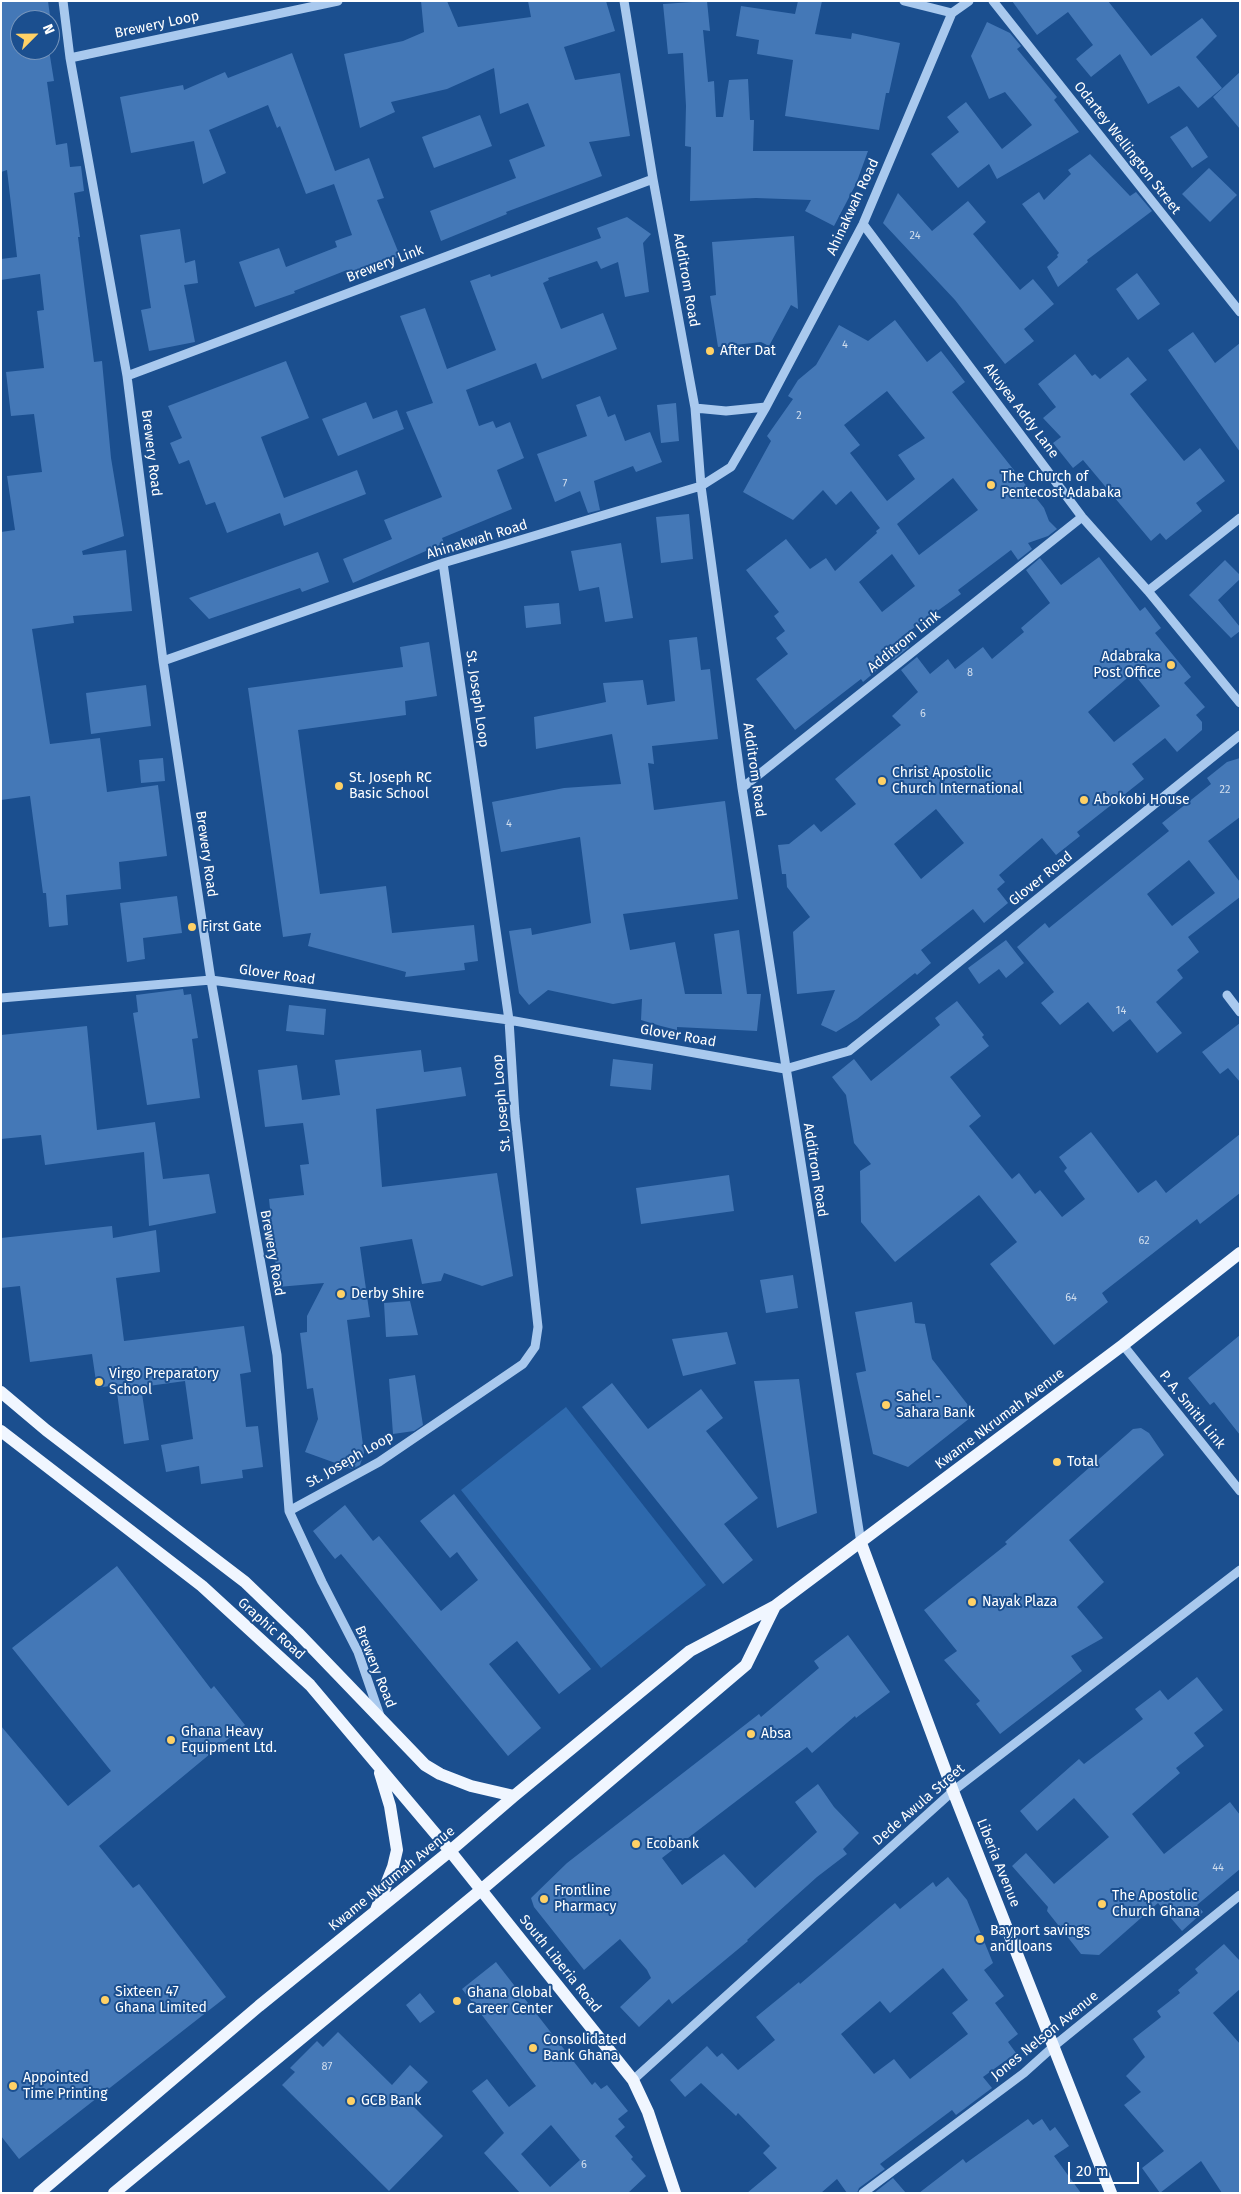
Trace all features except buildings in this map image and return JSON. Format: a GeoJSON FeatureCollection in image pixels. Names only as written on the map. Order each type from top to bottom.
{"type":"FeatureCollection","features":[{"type":"Feature","properties":{"kind":"main road","name":"Kwame Nkrumah Avenue"},"geometry":{"type":"LineString","coordinates":[[39,2193],[259,2006],[450,1852],[514,1796],[690,1651],[775,1606],[1123,1346],[1240,1253]]}},
{"type":"Feature","properties":{"kind":"main road","name":"Graphic Road"},"geometry":{"type":"LineString","coordinates":[[1,1392],[46,1430],[245,1582],[298,1633],[414,1754],[440,1774],[470,1786],[514,1796]]}},
{"type":"Feature","properties":{"kind":"main road","name":"Graphic Road"},"geometry":{"type":"LineString","coordinates":[[1,1431],[202,1586],[310,1685],[378,1769],[481,1890]]}},
{"type":"Feature","properties":{"kind":"main road","name":"Liberia Avenue"},"geometry":{"type":"LineString","coordinates":[[861,1542],[953,1791],[1111,2193]]}},
{"type":"Feature","properties":{"kind":"main road","name":"Kwame Nkrumah Avenue"},"geometry":{"type":"LineString","coordinates":[[114,2193],[481,1890],[746,1665],[775,1606]]}},
{"type":"Feature","properties":{"kind":"main road"},"geometry":{"type":"LineString","coordinates":[[375,1912],[393,1867],[397,1850],[390,1806],[378,1769]]}},
{"type":"Feature","properties":{"kind":"main road","name":"South Liberia Road"},"geometry":{"type":"LineString","coordinates":[[481,1890],[633,2080],[648,2112],[675,2193]]}},
{"type":"Feature","properties":{"kind":"street","name":"Brewery Road"},"geometry":{"type":"LineString","coordinates":[[63,1],[70,58],[127,376],[163,661],[210,980],[276,1355],[289,1511],[322,1582],[358,1652],[383,1722]]}},
{"type":"Feature","properties":{"kind":"street","name":"Brewery Loop"},"geometry":{"type":"LineString","coordinates":[[70,58],[338,1]]}},
{"type":"Feature","properties":{"kind":"street","name":"Additrom Road"},"geometry":{"type":"LineString","coordinates":[[624,1],[653,179],[695,408],[701,486],[742,788],[861,1542]]}},
{"type":"Feature","properties":{"kind":"street"},"geometry":{"type":"LineString","coordinates":[[904,1],[952,13],[969,1]]}},
{"type":"Feature","properties":{"kind":"street","name":"Odartey Wellington Street"},"geometry":{"type":"LineString","coordinates":[[993,1],[1240,312]]}},
{"type":"Feature","properties":{"kind":"street","name":"Ahinakwah Road"},"geometry":{"type":"LineString","coordinates":[[163,661],[444,563],[701,486],[731,467],[766,407],[864,224],[952,13]]}},
{"type":"Feature","properties":{"kind":"street","name":"Brewery Link"},"geometry":{"type":"LineString","coordinates":[[127,376],[653,179]]}},
{"type":"Feature","properties":{"kind":"street","name":"Akuyea Addy Lane"},"geometry":{"type":"LineString","coordinates":[[864,224],[1082,517],[1148,591],[1240,702]]}},
{"type":"Feature","properties":{"kind":"street"},"geometry":{"type":"LineString","coordinates":[[695,408],[726,411],[766,407]]}},
{"type":"Feature","properties":{"kind":"street","name":"Additrom Link"},"geometry":{"type":"LineString","coordinates":[[742,788],[1082,517]]}},
{"type":"Feature","properties":{"kind":"street"},"geometry":{"type":"LineString","coordinates":[[1148,591],[1240,518]]}},
{"type":"Feature","properties":{"kind":"street","name":"St. Joseph Loop"},"geometry":{"type":"LineString","coordinates":[[289,1511],[379,1462],[523,1364],[535,1347],[538,1327],[515,1116],[509,1020],[444,563]]}},
{"type":"Feature","properties":{"kind":"street","name":"Glover Road"},"geometry":{"type":"LineString","coordinates":[[1,998],[210,980],[509,1020],[785,1068],[849,1051],[863,1041],[1240,735]]}},
{"type":"Feature","properties":{"kind":"street"},"geometry":{"type":"LineString","coordinates":[[1227,995],[1240,1012]]}},
{"type":"Feature","properties":{"kind":"street","name":"P. A. Smith Link"},"geometry":{"type":"LineString","coordinates":[[1123,1346],[1240,1491]]}},
{"type":"Feature","properties":{"kind":"street","name":"Dede Awula Street"},"geometry":{"type":"LineString","coordinates":[[633,2080],[953,1791],[1240,1570]]}},
{"type":"Feature","properties":{"kind":"street","name":"Jones Nelson Avenue"},"geometry":{"type":"LineString","coordinates":[[863,2193],[1024,2073],[1054,2046],[1240,1895]]}},
{"type":"Feature","properties":{"kind":"shaded area"},"geometry":{"type":"Polygon","coordinates":[[[566,1407],[706,1585],[601,1668],[461,1490],[566,1407]]]}},
{"type":"Feature","properties":{"kind":"place","name":"After Dat"},"geometry":{"type":"Point","coordinates":[710,351]}},
{"type":"Feature","properties":{"kind":"place","name":"The Church of Pentecost Adabaka"},"geometry":{"type":"Point","coordinates":[991,485]}},
{"type":"Feature","properties":{"kind":"place","name":"Adabraka Post Office"},"geometry":{"type":"Point","coordinates":[1171,665]}},
{"type":"Feature","properties":{"kind":"place","name":"Christ Apostolic Church International"},"geometry":{"type":"Point","coordinates":[882,781]}},
{"type":"Feature","properties":{"kind":"place","name":"St. Joseph RC Basic School"},"geometry":{"type":"Point","coordinates":[339,786]}},
{"type":"Feature","properties":{"kind":"place","name":"Abokobi House"},"geometry":{"type":"Point","coordinates":[1084,800]}},
{"type":"Feature","properties":{"kind":"place","name":"First Gate"},"geometry":{"type":"Point","coordinates":[192,927]}},
{"type":"Feature","properties":{"kind":"place","name":"Derby Shire"},"geometry":{"type":"Point","coordinates":[341,1294]}},
{"type":"Feature","properties":{"kind":"place","name":"Virgo Preparatory School"},"geometry":{"type":"Point","coordinates":[99,1382]}},
{"type":"Feature","properties":{"kind":"place","name":"Sahel - Sahara Bank"},"geometry":{"type":"Point","coordinates":[886,1405]}},
{"type":"Feature","properties":{"kind":"place","name":"Total"},"geometry":{"type":"Point","coordinates":[1057,1462]}},
{"type":"Feature","properties":{"kind":"place","name":"Nayak Plaza"},"geometry":{"type":"Point","coordinates":[972,1602]}},
{"type":"Feature","properties":{"kind":"place","name":"Absa"},"geometry":{"type":"Point","coordinates":[751,1734]}},
{"type":"Feature","properties":{"kind":"place","name":"Ghana Heavy Equipment Ltd."},"geometry":{"type":"Point","coordinates":[171,1740]}},
{"type":"Feature","properties":{"kind":"place","name":"Ecobank"},"geometry":{"type":"Point","coordinates":[636,1844]}},
{"type":"Feature","properties":{"kind":"place","name":"Frontline Pharmacy"},"geometry":{"type":"Point","coordinates":[544,1899]}},
{"type":"Feature","properties":{"kind":"place","name":"The Apostolic Church Ghana"},"geometry":{"type":"Point","coordinates":[1102,1904]}},
{"type":"Feature","properties":{"kind":"place","name":"Bayport savings and loans"},"geometry":{"type":"Point","coordinates":[980,1939]}},
{"type":"Feature","properties":{"kind":"place","name":"Sixteen 47 Ghana Limited"},"geometry":{"type":"Point","coordinates":[105,2000]}},
{"type":"Feature","properties":{"kind":"place","name":"Ghana Global Career Center"},"geometry":{"type":"Point","coordinates":[457,2001]}},
{"type":"Feature","properties":{"kind":"place","name":"Consolidated Bank Ghana"},"geometry":{"type":"Point","coordinates":[533,2048]}},
{"type":"Feature","properties":{"kind":"place","name":"Appointed Time Printing"},"geometry":{"type":"Point","coordinates":[13,2086]}},
{"type":"Feature","properties":{"kind":"place","name":"GCB Bank"},"geometry":{"type":"Point","coordinates":[351,2101]}}]}
